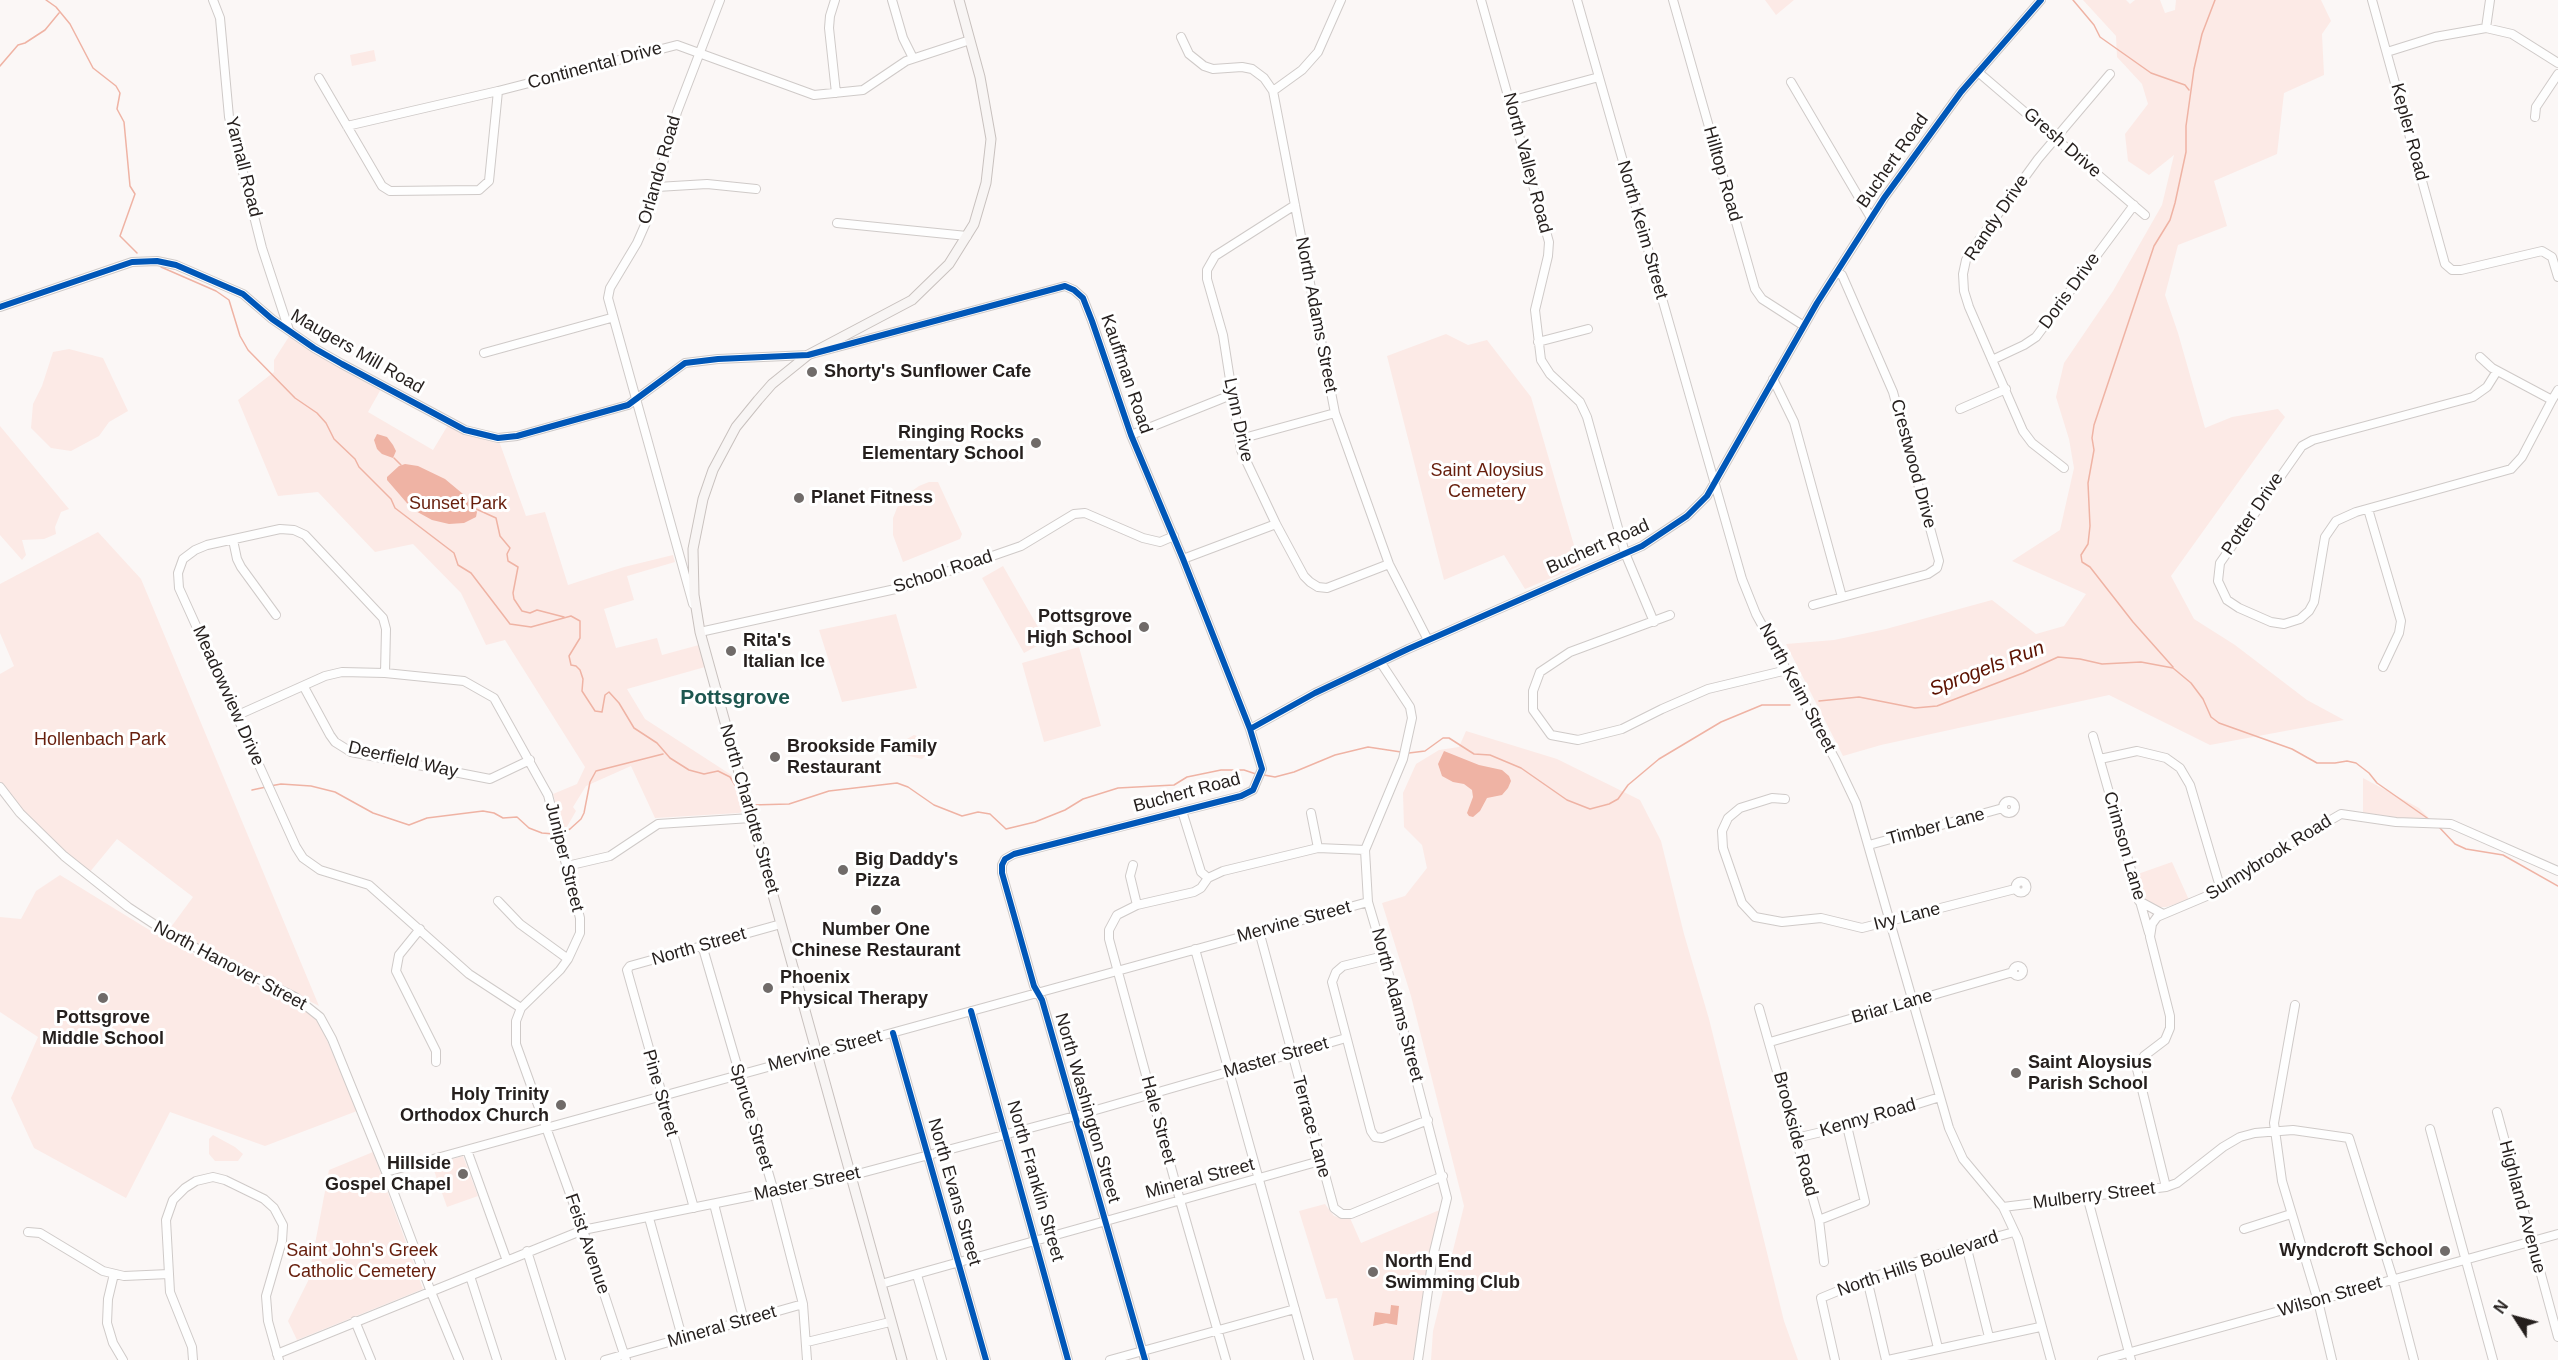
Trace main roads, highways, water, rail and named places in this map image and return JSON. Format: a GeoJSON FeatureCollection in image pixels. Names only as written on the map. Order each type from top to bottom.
{"type":"FeatureCollection","features":[{"type":"Feature","properties":{"kind":"main road","name":"North Charlotte Street"},"geometry":{"type":"LineString","coordinates":[[902,1360],[700,632],[693,587],[693,549],[698,517],[713,470],[736,427],[772,384],[808,355],[836,338],[884,317],[912,300],[949,264],[967,236],[981,206],[991,139],[980,77],[959,0]]}},
{"type":"Feature","properties":{"kind":"waterway","name":"Sprogels Run"},"geometry":{"type":"LineString","coordinates":[[46,0],[56,7],[70,24],[93,68],[116,86],[120,93],[117,109],[124,122],[130,186],[135,194],[120,236],[137,253]]}},
{"type":"Feature","properties":{"kind":"waterway"},"geometry":{"type":"LineString","coordinates":[[2073,0],[2094,25],[2100,37],[2151,73],[2185,85],[2189,90]]}},
{"type":"Feature","properties":{"kind":"waterway"},"geometry":{"type":"LineString","coordinates":[[2173,667],[2133,622],[2090,567],[2082,562],[2081,555],[2088,544],[2090,526],[2088,483],[2094,450],[2092,438],[2094,425],[2154,246],[2170,220],[2175,203],[2186,152],[2186,126],[2194,69],[2202,34],[2215,0]]}},
{"type":"Feature","properties":{"kind":"waterway"},"geometry":{"type":"LineString","coordinates":[[0,66],[18,45],[45,30],[59,13]]}},
{"type":"Feature","properties":{"kind":"waterway","name":"Sprogels Run"},"geometry":{"type":"LineString","coordinates":[[161,267],[216,291],[229,300],[240,336],[248,350],[295,398],[317,413],[326,423],[334,439],[391,499],[395,508],[454,553],[458,565],[471,573],[510,624],[531,627],[571,616],[580,621],[580,638],[569,656],[571,665],[580,670],[583,679],[582,691],[595,711],[602,712],[605,695],[609,692],[619,703],[634,728],[657,743],[670,758],[689,770],[704,774],[718,771],[730,777],[744,804]]}},
{"type":"Feature","properties":{"kind":"waterway"},"geometry":{"type":"LineString","coordinates":[[394,458],[401,465]]}},
{"type":"Feature","properties":{"kind":"waterway"},"geometry":{"type":"LineString","coordinates":[[474,508],[496,518],[500,536],[510,548],[507,554],[508,561],[518,567],[514,599],[522,611],[530,613],[537,610],[564,617]]}},
{"type":"Feature","properties":{"kind":"waterway","name":"Sprogels Run"},"geometry":{"type":"LineString","coordinates":[[1819,701],[1859,697],[1915,708],[1937,706],[2058,657],[2102,664],[2141,662],[2173,668],[2191,683],[2203,699],[2211,717],[2219,723],[2292,749],[2317,763],[2347,761],[2356,763],[2377,783],[2430,820]]}},
{"type":"Feature","properties":{"kind":"waterway","name":"Sprogels Run"},"geometry":{"type":"LineString","coordinates":[[1409,753],[1425,751],[1443,738],[1449,738],[1474,754],[1490,755],[1521,768],[1567,800],[1590,809],[1618,799],[1628,785],[1659,759],[1721,722],[1762,705],[1790,705]]}},
{"type":"Feature","properties":{"kind":"waterway","name":"Sprogels Run"},"geometry":{"type":"LineString","coordinates":[[1264,775],[1275,777],[1294,772],[1335,755],[1368,747],[1401,752]]}},
{"type":"Feature","properties":{"kind":"waterway"},"geometry":{"type":"LineString","coordinates":[[562,833],[581,819],[590,782],[596,771],[663,754]]}},
{"type":"Feature","properties":{"kind":"waterway","name":"Sprogels Run"},"geometry":{"type":"LineString","coordinates":[[751,805],[789,804],[829,791],[897,783],[908,787],[934,805],[962,816],[978,812],[990,814],[1006,829],[1035,822],[1065,810],[1083,799],[1118,788],[1174,785],[1187,777],[1221,770],[1244,770],[1256,774]]}},
{"type":"Feature","properties":{"kind":"waterway"},"geometry":{"type":"LineString","coordinates":[[270,786],[281,784],[311,786],[335,792],[373,813],[409,825],[427,818],[483,811],[503,818],[517,817],[529,828],[542,833],[554,834]]}},
{"type":"Feature","properties":{"kind":"waterway"},"geometry":{"type":"LineString","coordinates":[[252,790],[266,787]]}},
{"type":"Feature","properties":{"kind":"waterway","name":"Sprogels Run"},"geometry":{"type":"LineString","coordinates":[[2438,826],[2455,844],[2466,849],[2503,855],[2558,886]]}},
{"type":"Feature","properties":{"kind":"place","name":"Shorty's Sunflower Cafe"},"geometry":{"type":"Point","coordinates":[812,372]}},
{"type":"Feature","properties":{"kind":"place","name":"Ringing Rocks Elementary School"},"geometry":{"type":"Point","coordinates":[1036,443]}},
{"type":"Feature","properties":{"kind":"place","name":"Planet Fitness"},"geometry":{"type":"Point","coordinates":[799,498]}},
{"type":"Feature","properties":{"kind":"place","name":"Pottsgrove High School"},"geometry":{"type":"Point","coordinates":[1144,627]}},
{"type":"Feature","properties":{"kind":"place","name":"Rita's Italian Ice"},"geometry":{"type":"Point","coordinates":[731,651]}},
{"type":"Feature","properties":{"kind":"place","name":"Brookside Family Restaurant"},"geometry":{"type":"Point","coordinates":[775,757]}},
{"type":"Feature","properties":{"kind":"place","name":"Big Daddy's Pizza"},"geometry":{"type":"Point","coordinates":[843,870]}},
{"type":"Feature","properties":{"kind":"place","name":"Number One Chinese Restaurant"},"geometry":{"type":"Point","coordinates":[876,910]}},
{"type":"Feature","properties":{"kind":"place","name":"Phoenix Physical Therapy"},"geometry":{"type":"Point","coordinates":[768,988]}},
{"type":"Feature","properties":{"kind":"place","name":"Pottsgrove Middle School"},"geometry":{"type":"Point","coordinates":[103,998]}},
{"type":"Feature","properties":{"kind":"place","name":"Saint Aloysius Parish School"},"geometry":{"type":"Point","coordinates":[2016,1073]}},
{"type":"Feature","properties":{"kind":"place","name":"Holy Trinity Orthodox Church"},"geometry":{"type":"Point","coordinates":[561,1105]}},
{"type":"Feature","properties":{"kind":"place","name":"Hillside Gospel Chapel"},"geometry":{"type":"Point","coordinates":[463,1174]}},
{"type":"Feature","properties":{"kind":"place","name":"Wyndcroft School"},"geometry":{"type":"Point","coordinates":[2445,1251]}},
{"type":"Feature","properties":{"kind":"place","name":"North End Swimming Club"},"geometry":{"type":"Point","coordinates":[1373,1272]}},
{"type":"Feature","properties":{"kind":"district","name":"Pottsgrove"},"geometry":{"type":"Point","coordinates":[735,698]}},
{"type":"Feature","properties":{"kind":"park label","name":"Saint Aloysius Cemetery"},"geometry":{"type":"Point","coordinates":[1487,481]}},
{"type":"Feature","properties":{"kind":"park label","name":"Sunset Park"},"geometry":{"type":"Point","coordinates":[458,504]}},
{"type":"Feature","properties":{"kind":"park label","name":"Hollenbach Park"},"geometry":{"type":"Point","coordinates":[100,740]}},
{"type":"Feature","properties":{"kind":"park label","name":"Saint John's Greek Catholic Cemetery"},"geometry":{"type":"Point","coordinates":[362,1261]}}]}
